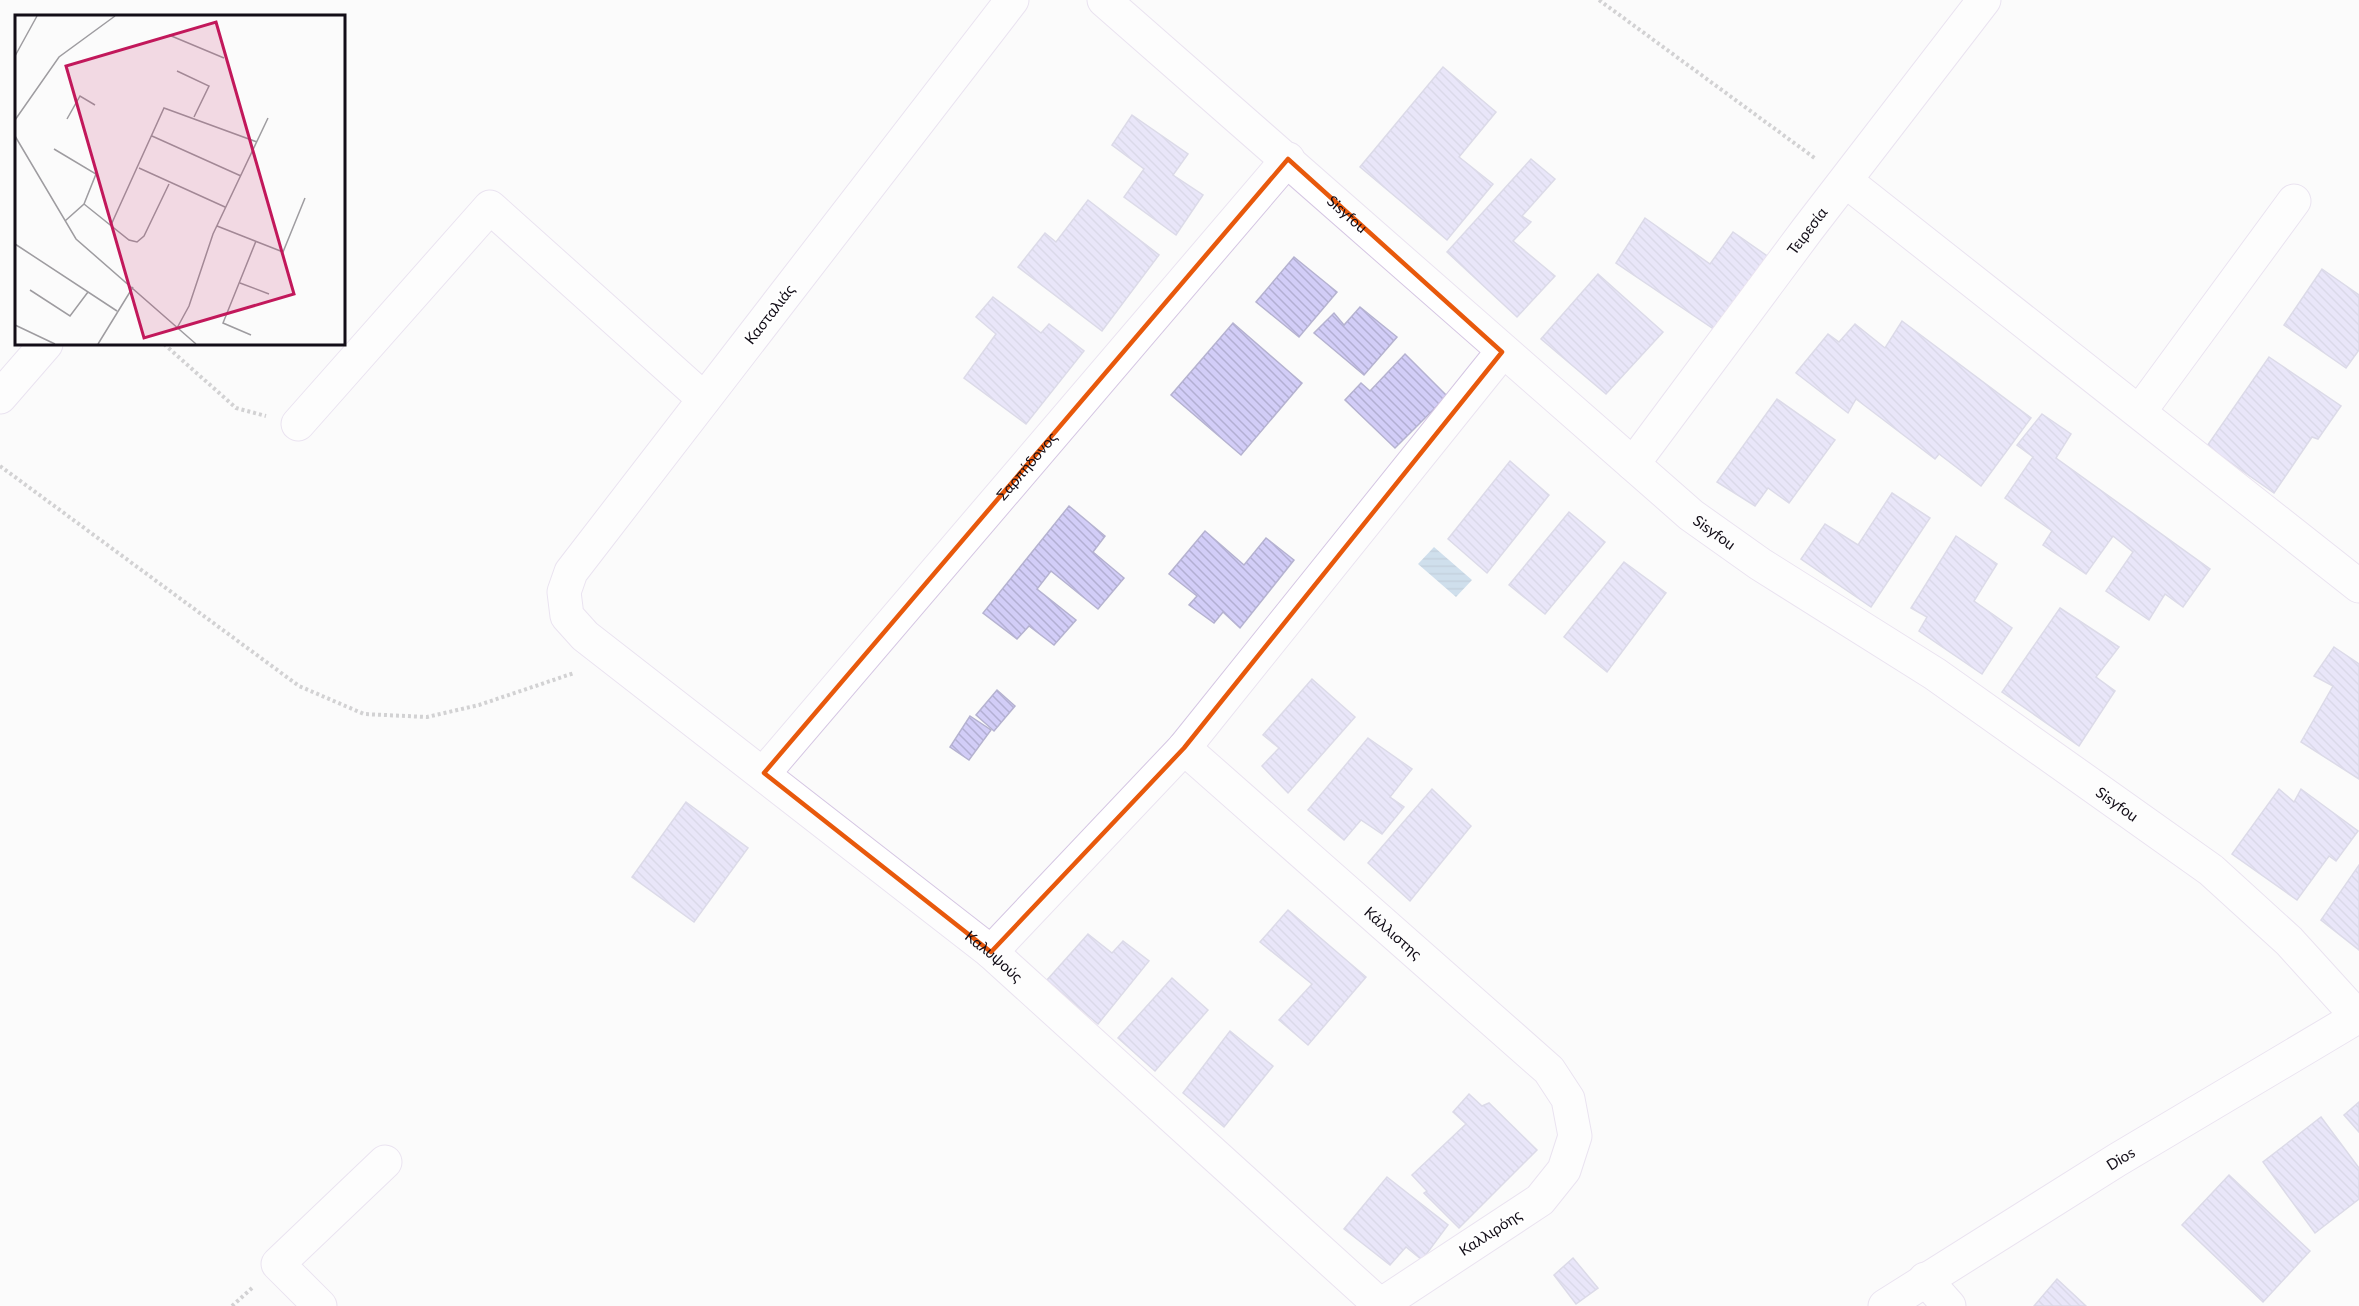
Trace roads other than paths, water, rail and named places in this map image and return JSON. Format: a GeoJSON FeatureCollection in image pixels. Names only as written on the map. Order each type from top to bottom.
{"type":"FeatureCollection","features":[{"type":"Feature","properties":{"kind":"street","name":"Κασταλιάς"},"geometry":{"type":"LineString","coordinates":[[585,636],[567,616],[564,592],[570,572],[1011,0]]}},
{"type":"Feature","properties":{"kind":"street","name":"Sisyfou"},"geometry":{"type":"LineString","coordinates":[[1104,0],[1288,159],[1503,352],[1691,515],[1760,564],[1935,674],[2211,870],[2289,940],[2358,1016]]}},
{"type":"Feature","properties":{"kind":"street","name":"Τειρεσία"},"geometry":{"type":"LineString","coordinates":[[1633,464],[1984,0]]}},
{"type":"Feature","properties":{"kind":"street","name":"Σαρπήδονος"},"geometry":{"type":"LineString","coordinates":[[764,773],[1288,159]]}},
{"type":"Feature","properties":{"kind":"street"},"geometry":{"type":"LineString","coordinates":[[1846,181],[2359,586]]}},
{"type":"Feature","properties":{"kind":"street"},"geometry":{"type":"LineString","coordinates":[[2140,411],[2294,201]]}},
{"type":"Feature","properties":{"kind":"street"},"geometry":{"type":"LineString","coordinates":[[298,424],[490,207],[704,399]]}},
{"type":"Feature","properties":{"kind":"street"},"geometry":{"type":"LineString","coordinates":[[0,397],[45,345]]}},
{"type":"Feature","properties":{"kind":"street"},"geometry":{"type":"LineString","coordinates":[[991,952],[1184,748],[1503,352]]}},
{"type":"Feature","properties":{"kind":"street","name":"Καλυψούς"},"geometry":{"type":"LineString","coordinates":[[585,636],[764,773],[991,952],[1380,1306]]}},
{"type":"Feature","properties":{"kind":"street","name":"Κάλλιστης"},"geometry":{"type":"LineString","coordinates":[[1184,748],[1549,1070],[1568,1099],[1575,1136]]}},
{"type":"Feature","properties":{"kind":"street","name":"Dios"},"geometry":{"type":"LineString","coordinates":[[1886,1306],[1925,1279],[2358,1016]]}},
{"type":"Feature","properties":{"kind":"street","name":"Καλλιρόης"},"geometry":{"type":"LineString","coordinates":[[1380,1306],[1540,1200],[1564,1170],[1575,1136]]}},
{"type":"Feature","properties":{"kind":"street"},"geometry":{"type":"LineString","coordinates":[[320,1306],[278,1264],[385,1162]]}},
{"type":"Feature","properties":{"kind":"street"},"geometry":{"type":"LineString","coordinates":[[1925,1279],[1949,1306]]}},
{"type":"Feature","properties":{"kind":"water"},"geometry":{"type":"Polygon","coordinates":[[[1434,547],[1472,580],[1456,597],[1418,564],[1434,547]]]}}]}
